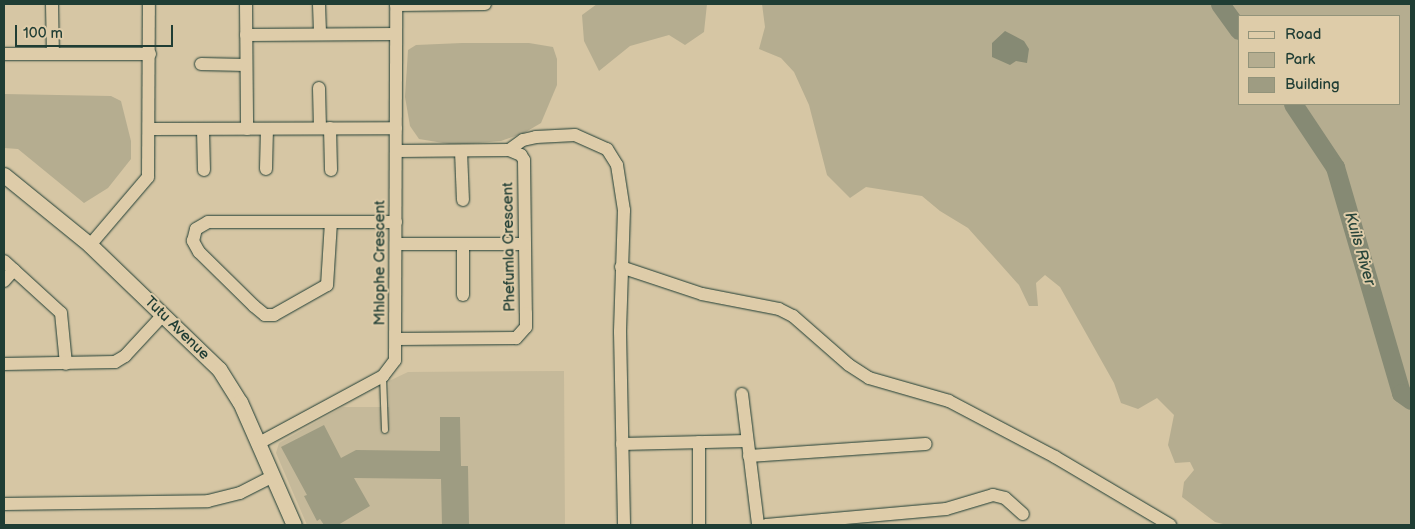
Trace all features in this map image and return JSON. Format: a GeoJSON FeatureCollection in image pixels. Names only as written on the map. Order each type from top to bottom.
{"type":"FeatureCollection","features":[{"type":"Feature","properties":{"kind":"street"},"geometry":{"type":"LineString","coordinates":[[52,4],[53,54]]}},
{"type":"Feature","properties":{"kind":"street"},"geometry":{"type":"LineString","coordinates":[[90,245],[148,177],[149,4]]}},
{"type":"Feature","properties":{"kind":"street"},"geometry":{"type":"LineString","coordinates":[[246,4],[247,129]]}},
{"type":"Feature","properties":{"kind":"street"},"geometry":{"type":"LineString","coordinates":[[319,4],[320,34]]}},
{"type":"Feature","properties":{"kind":"street"},"geometry":{"type":"LineString","coordinates":[[396,4],[485,4]]}},
{"type":"Feature","properties":{"kind":"street","name":"Mhlophe Crescent"},"geometry":{"type":"LineString","coordinates":[[259,443],[383,376],[396,360],[396,4]]}},
{"type":"Feature","properties":{"kind":"street"},"geometry":{"type":"LineString","coordinates":[[246,35],[396,34]]}},
{"type":"Feature","properties":{"kind":"street"},"geometry":{"type":"LineString","coordinates":[[4,54],[150,54]]}},
{"type":"Feature","properties":{"kind":"street"},"geometry":{"type":"LineString","coordinates":[[201,64],[246,65]]}},
{"type":"Feature","properties":{"kind":"street"},"geometry":{"type":"LineString","coordinates":[[319,88],[331,170]]}},
{"type":"Feature","properties":{"kind":"street"},"geometry":{"type":"LineString","coordinates":[[149,129],[396,128]]}},
{"type":"Feature","properties":{"kind":"street"},"geometry":{"type":"LineString","coordinates":[[266,169],[267,129]]}},
{"type":"Feature","properties":{"kind":"street"},"geometry":{"type":"LineString","coordinates":[[204,130],[204,170]]}},
{"type":"Feature","properties":{"kind":"street"},"geometry":{"type":"LineString","coordinates":[[396,151],[509,150],[523,140],[562,134],[596,142],[614,156],[622,183],[624,210],[621,267],[624,525]]}},
{"type":"Feature","properties":{"kind":"street","name":"Phefumla Crescent"},"geometry":{"type":"LineString","coordinates":[[397,340],[519,336],[526,327],[524,160],[518,152],[509,150]]}},
{"type":"Feature","properties":{"kind":"street"},"geometry":{"type":"LineString","coordinates":[[461,151],[463,200]]}},
{"type":"Feature","properties":{"kind":"street","name":"Tutu Avenue"},"geometry":{"type":"LineString","coordinates":[[4,175],[90,245],[163,315],[226,380],[259,443],[294,525]]}},
{"type":"Feature","properties":{"kind":"street"},"geometry":{"type":"LineString","coordinates":[[331,222],[327,285],[274,315],[265,314],[254,306],[199,252],[193,242],[196,229],[208,222],[331,222],[396,222]]}},
{"type":"Feature","properties":{"kind":"street"},"geometry":{"type":"LineString","coordinates":[[397,244],[525,244]]}},
{"type":"Feature","properties":{"kind":"street"},"geometry":{"type":"LineString","coordinates":[[462,244],[463,295]]}},
{"type":"Feature","properties":{"kind":"street"},"geometry":{"type":"LineString","coordinates":[[4,261],[61,313],[66,364]]}},
{"type":"Feature","properties":{"kind":"street"},"geometry":{"type":"LineString","coordinates":[[621,267],[702,294],[779,310],[793,316],[849,365],[869,378],[949,401],[1055,457],[1170,525]]}},
{"type":"Feature","properties":{"kind":"street"},"geometry":{"type":"LineString","coordinates":[[4,281],[14,270]]}},
{"type":"Feature","properties":{"kind":"street"},"geometry":{"type":"LineString","coordinates":[[4,364],[66,364],[119,360],[163,315]]}},
{"type":"Feature","properties":{"kind":"street"},"geometry":{"type":"LineString","coordinates":[[742,394],[758,525]]}},
{"type":"Feature","properties":{"kind":"street"},"geometry":{"type":"LineString","coordinates":[[622,444],[747,441]]}},
{"type":"Feature","properties":{"kind":"street"},"geometry":{"type":"LineString","coordinates":[[699,442],[699,525]]}},
{"type":"Feature","properties":{"kind":"street"},"geometry":{"type":"LineString","coordinates":[[749,456],[926,444]]}},
{"type":"Feature","properties":{"kind":"street"},"geometry":{"type":"LineString","coordinates":[[4,504],[208,501],[240,493],[272,477]]}},
{"type":"Feature","properties":{"kind":"street"},"geometry":{"type":"LineString","coordinates":[[766,525],[946,509],[993,495],[1004,498],[1023,514]]}},
{"type":"Feature","properties":{"kind":"lane"},"geometry":{"type":"LineString","coordinates":[[383,376],[385,430]]}},
{"type":"Feature","properties":{"kind":"shaded area"},"geometry":{"type":"Polygon","coordinates":[[[1005,31],[1024,41],[1029,49],[1027,63],[1016,61],[1010,65],[992,57],[992,43],[1005,31]]]}},
{"type":"Feature","properties":{"kind":"shaded area"},"geometry":{"type":"Polygon","coordinates":[[[564,371],[565,525],[307,525],[276,453],[279,443],[343,407],[389,407],[389,381],[408,372],[564,371]]]}},
{"type":"Feature","properties":{"kind":"green space"},"geometry":{"type":"Polygon","coordinates":[[[597,4],[707,4],[704,32],[685,45],[669,35],[630,46],[599,71],[584,41],[582,15],[597,4]]]}},
{"type":"Feature","properties":{"kind":"green space"},"geometry":{"type":"Polygon","coordinates":[[[762,4],[1411,4],[1411,525],[1227,525],[1215,522],[1182,497],[1184,482],[1194,470],[1190,462],[1175,463],[1168,445],[1174,415],[1157,398],[1138,409],[1121,403],[1114,383],[1060,287],[1045,275],[1036,283],[1038,306],[1029,306],[1019,285],[968,228],[940,211],[922,196],[866,187],[850,198],[827,175],[809,105],[794,72],[781,58],[759,49],[765,27],[762,4]]]}},
{"type":"Feature","properties":{"kind":"green space"},"geometry":{"type":"Polygon","coordinates":[[[529,43],[553,47],[557,59],[557,85],[541,123],[524,133],[501,141],[455,145],[419,139],[410,126],[405,97],[408,50],[416,45],[529,43]]]}},
{"type":"Feature","properties":{"kind":"green space"},"geometry":{"type":"Polygon","coordinates":[[[4,94],[111,96],[121,101],[131,141],[131,159],[108,188],[84,203],[18,149],[4,148],[4,94]]]}},
{"type":"Feature","properties":{"kind":"building"},"geometry":{"type":"Polygon","coordinates":[[[440,417],[460,417],[461,466],[468,466],[469,525],[442,525],[441,479],[354,478],[370,506],[338,525],[324,525],[320,519],[317,521],[304,496],[307,495],[281,447],[324,425],[341,458],[356,450],[440,451],[440,417]]]}},
{"type":"Feature","properties":{"kind":"waterway","name":"Kuils River"},"geometry":{"type":"LineString","coordinates":[[1220,4],[1238,29]]}},
{"type":"Feature","properties":{"kind":"waterway","name":"Kuils River"},"geometry":{"type":"LineString","coordinates":[[1294,105],[1335,167],[1401,393],[1411,400]]}}]}
